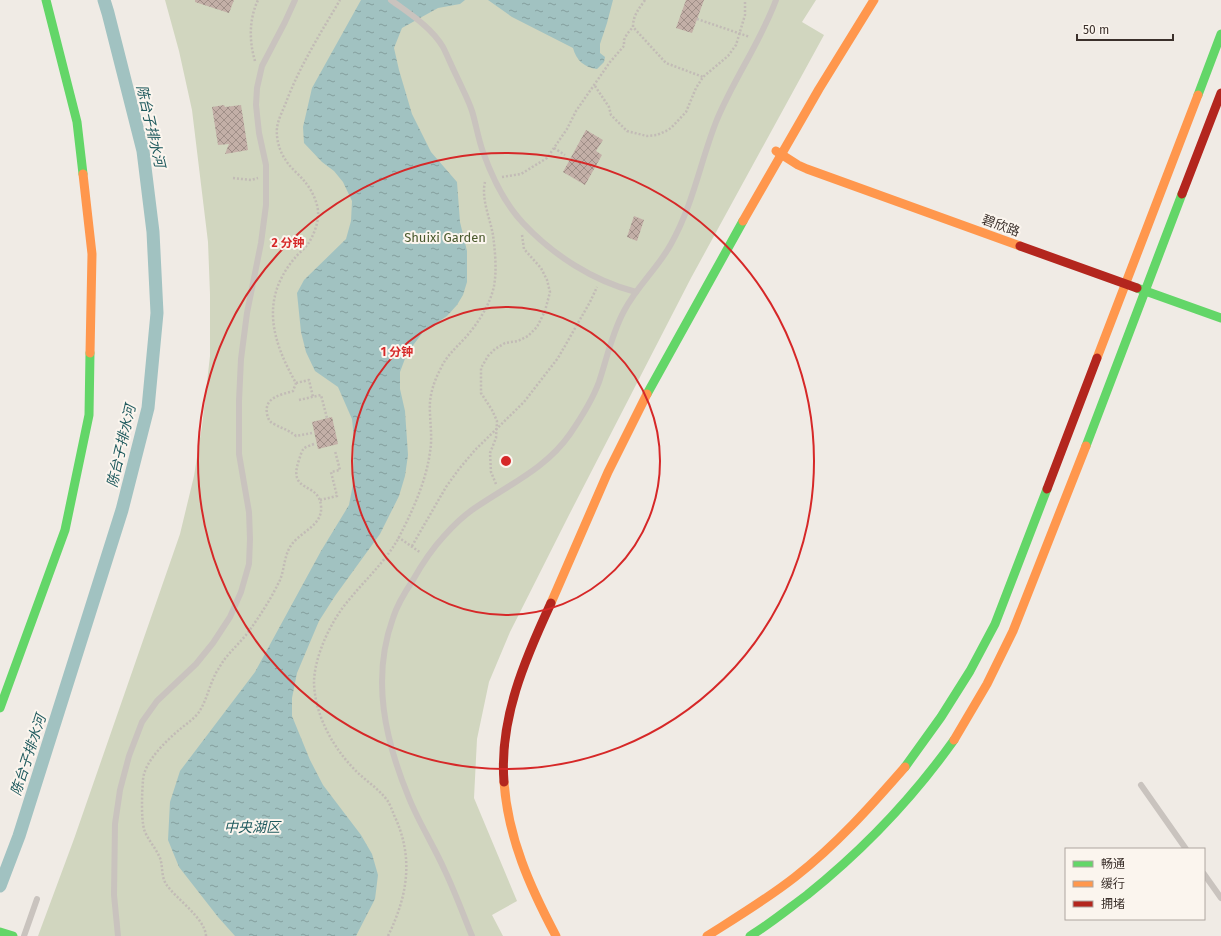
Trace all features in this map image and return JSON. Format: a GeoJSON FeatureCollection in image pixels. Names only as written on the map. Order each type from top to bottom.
{"type":"FeatureCollection","features":[{"type":"Feature","properties":{"kind":"street"},"geometry":{"type":"LineString","coordinates":[[0,708],[65,530],[89,415],[92,254],[77,122],[46,0]]}},
{"type":"Feature","properties":{"kind":"street"},"geometry":{"type":"LineString","coordinates":[[556,936],[523,870],[516,849],[505,800],[503,772],[504,747],[508,717],[515,690],[609,471],[645,400],[780,149],[839,43],[866,0]]}},
{"type":"Feature","properties":{"kind":"street"},"geometry":{"type":"LineString","coordinates":[[549,936],[521,884],[504,834],[500,812],[498,789],[498,750],[501,721],[509,690],[603,470],[627,421],[726,238],[874,0]]}},
{"type":"Feature","properties":{"kind":"street"},"geometry":{"type":"LineString","coordinates":[[1132,275],[1221,34]]}},
{"type":"Feature","properties":{"kind":"street"},"geometry":{"type":"LineString","coordinates":[[707,936],[749,910],[785,885],[835,842],[860,818],[912,757],[960,688],[979,656],[994,624],[1124,283],[1132,275],[1221,93]]}},
{"type":"Feature","properties":{"kind":"street","name":"碧欣路"},"geometry":{"type":"LineString","coordinates":[[780,149],[810,163],[967,219],[1160,285]]}},
{"type":"Feature","properties":{"kind":"street","name":"碧欣路"},"geometry":{"type":"LineString","coordinates":[[780,149],[807,169],[1221,318]]}},
{"type":"Feature","properties":{"kind":"street"},"geometry":{"type":"LineString","coordinates":[[750,936],[784,913],[852,858],[898,811],[954,739],[973,711],[1010,642],[1146,291],[1132,275]]}},
{"type":"Feature","properties":{"kind":"street"},"geometry":{"type":"LineString","coordinates":[[0,932],[13,936]]}},
{"type":"Feature","properties":{"kind":"lane"},"geometry":{"type":"LineString","coordinates":[[118,936],[114,895],[115,824],[120,790],[129,756],[142,722],[157,701],[196,664],[213,643],[230,617],[241,592],[249,564],[249,512],[239,454],[239,394],[241,359],[247,312],[261,243],[266,205],[266,165],[259,133],[256,105],[257,88],[260,72],[295,0]]}},
{"type":"Feature","properties":{"kind":"lane"},"geometry":{"type":"LineString","coordinates":[[392,0],[423,24],[442,46],[471,110],[483,152],[494,177],[511,208],[522,223],[545,245],[575,266],[600,280],[620,288],[636,292]]}},
{"type":"Feature","properties":{"kind":"lane"},"geometry":{"type":"LineString","coordinates":[[472,936],[445,869],[409,800],[386,728],[381,689],[384,655],[393,618],[406,591],[426,558],[444,536],[470,511],[531,472],[552,455],[568,438],[584,414],[598,384],[614,335],[624,311],[670,246],[682,224],[717,120],[733,85],[765,28],[776,0]]}},
{"type":"Feature","properties":{"kind":"lane"},"geometry":{"type":"LineString","coordinates":[[1141,785],[1185,848]]}},
{"type":"Feature","properties":{"kind":"lane"},"geometry":{"type":"LineString","coordinates":[[1205,875],[1221,898]]}},
{"type":"Feature","properties":{"kind":"lane"},"geometry":{"type":"LineString","coordinates":[[24,936],[37,898]]}},
{"type":"Feature","properties":{"kind":"path"},"geometry":{"type":"LineString","coordinates":[[258,0],[251,24],[250,40],[253,57],[260,72]]}},
{"type":"Feature","properties":{"kind":"path"},"geometry":{"type":"LineString","coordinates":[[296,383],[286,366],[277,340],[273,323],[273,301],[284,270],[308,244],[315,230],[318,215],[314,198],[306,182],[284,159],[277,142],[277,126],[295,79],[340,0]]}},
{"type":"Feature","properties":{"kind":"path"},"geometry":{"type":"LineString","coordinates":[[388,936],[403,900],[406,881],[407,859],[403,838],[387,800],[371,783],[356,771],[332,738],[322,719],[315,698],[314,680],[318,657],[337,617],[347,602],[385,559],[398,537],[425,474],[430,452],[430,400],[433,386],[446,357],[466,336],[488,306],[494,286],[495,264],[493,235],[487,211],[484,188],[486,179],[521,174],[547,158],[567,129],[576,111],[595,86],[613,58],[624,46],[624,40],[633,27],[633,19],[645,0]]}},
{"type":"Feature","properties":{"kind":"path"},"geometry":{"type":"LineString","coordinates":[[595,86],[609,107],[611,115],[627,131],[647,136],[657,135],[666,131],[680,120],[686,112],[696,88],[703,77],[728,56],[736,45],[745,15],[745,0]]}},
{"type":"Feature","properties":{"kind":"path"},"geometry":{"type":"LineString","coordinates":[[697,19],[758,40]]}},
{"type":"Feature","properties":{"kind":"path"},"geometry":{"type":"LineString","coordinates":[[633,27],[666,63],[703,77]]}},
{"type":"Feature","properties":{"kind":"path"},"geometry":{"type":"LineString","coordinates":[[554,148],[565,155]]}},
{"type":"Feature","properties":{"kind":"path"},"geometry":{"type":"LineString","coordinates":[[233,178],[251,180],[266,174]]}},
{"type":"Feature","properties":{"kind":"path"},"geometry":{"type":"LineString","coordinates":[[503,490],[496,485],[491,472],[490,453],[496,438],[497,421],[481,393],[481,368],[488,356],[495,349],[505,343],[518,341],[528,336],[537,327],[545,311],[550,292],[547,280],[541,268],[524,248],[522,223]]}},
{"type":"Feature","properties":{"kind":"path"},"geometry":{"type":"LineString","coordinates":[[412,546],[458,469],[475,450],[524,402],[542,381],[558,358],[590,302],[600,280]]}},
{"type":"Feature","properties":{"kind":"path"},"geometry":{"type":"LineString","coordinates":[[296,383],[309,380],[313,397]]}},
{"type":"Feature","properties":{"kind":"path"},"geometry":{"type":"LineString","coordinates":[[296,383],[293,391],[278,395],[268,404],[267,410],[269,420],[296,436],[312,433]]}},
{"type":"Feature","properties":{"kind":"path"},"geometry":{"type":"LineString","coordinates":[[299,400],[321,395],[327,418]]}},
{"type":"Feature","properties":{"kind":"path"},"geometry":{"type":"LineString","coordinates":[[206,936],[202,923],[166,884],[160,858],[144,829],[142,796],[143,777],[151,760],[160,747],[190,722],[199,712],[219,667],[246,635],[280,582],[286,555],[291,545],[317,522],[320,517],[322,510],[320,500],[316,494],[300,483],[296,475],[296,468],[301,450],[314,444]]}},
{"type":"Feature","properties":{"kind":"path"},"geometry":{"type":"LineString","coordinates":[[320,500],[337,496],[331,472],[340,470],[335,451]]}},
{"type":"Feature","properties":{"kind":"path"},"geometry":{"type":"LineString","coordinates":[[398,537],[426,558]]}},
{"type":"Feature","properties":{"kind":"green space","name":"Shuixi Garden"},"geometry":{"type":"Polygon","coordinates":[[[165,0],[816,0],[802,22],[824,35],[691,278],[510,632],[489,682],[477,739],[474,798],[517,901],[492,915],[503,936],[38,936],[74,839],[180,534],[194,476],[202,426],[210,356],[208,242],[192,110],[179,51],[165,0]]]}},
{"type":"Feature","properties":{"kind":"water","name":"中央湖区"},"geometry":{"type":"Polygon","coordinates":[[[361,0],[465,0],[460,4],[438,8],[402,28],[394,48],[412,114],[431,152],[457,182],[460,222],[467,251],[467,282],[463,295],[457,305],[447,316],[423,332],[406,356],[400,372],[400,389],[405,411],[408,455],[405,476],[399,496],[380,534],[335,596],[319,621],[297,673],[292,698],[292,716],[310,760],[323,785],[361,835],[372,854],[378,875],[375,899],[356,936],[235,936],[218,917],[179,867],[168,840],[170,802],[180,771],[255,672],[321,551],[349,505],[353,484],[354,439],[352,419],[338,387],[315,371],[306,352],[301,332],[297,293],[304,280],[346,239],[351,221],[352,201],[343,182],[334,171],[322,162],[304,143],[303,127],[312,88],[361,0]]]}},
{"type":"Feature","properties":{"kind":"water"},"geometry":{"type":"Polygon","coordinates":[[[488,0],[613,0],[600,44],[600,53],[605,57],[604,62],[597,69],[585,65],[576,56],[573,48],[512,17],[488,0]]]}},
{"type":"Feature","properties":{"kind":"building"},"geometry":{"type":"Polygon","coordinates":[[[195,0],[234,0],[229,13],[195,2],[195,0]]]}},
{"type":"Feature","properties":{"kind":"building"},"geometry":{"type":"Polygon","coordinates":[[[686,0],[704,0],[692,33],[676,28],[686,0]]]}},
{"type":"Feature","properties":{"kind":"building"},"geometry":{"type":"Polygon","coordinates":[[[224,105],[225,107],[241,105],[248,150],[225,154],[229,144],[218,145],[212,107],[224,105]]]}},
{"type":"Feature","properties":{"kind":"building"},"geometry":{"type":"Polygon","coordinates":[[[586,130],[603,140],[596,151],[602,155],[585,185],[563,172],[586,130]]]}},
{"type":"Feature","properties":{"kind":"building"},"geometry":{"type":"Polygon","coordinates":[[[634,216],[644,220],[637,241],[627,237],[634,216]]]}},
{"type":"Feature","properties":{"kind":"building"},"geometry":{"type":"Polygon","coordinates":[[[332,417],[338,444],[318,449],[312,422],[332,417]]]}},
{"type":"Feature","properties":{"kind":"waterway","name":"陈台子排水河"},"geometry":{"type":"LineString","coordinates":[[0,886],[19,836],[122,510],[148,408],[157,313],[153,232],[143,151],[104,0]]}},
{"type":"Feature","properties":{"kind":"traffic: fast"},"geometry":{"type":"LineString","coordinates":[[46,0],[77,122],[83,174]]}},
{"type":"Feature","properties":{"kind":"traffic: fast"},"geometry":{"type":"LineString","coordinates":[[1198,95],[1221,34]]}},
{"type":"Feature","properties":{"kind":"traffic: fast"},"geometry":{"type":"LineString","coordinates":[[1086,446],[1182,194]]}},
{"type":"Feature","properties":{"kind":"traffic: fast"},"geometry":{"type":"LineString","coordinates":[[647,394],[743,221]]}},
{"type":"Feature","properties":{"kind":"traffic: fast"},"geometry":{"type":"LineString","coordinates":[[1137,288],[1221,318]]}},
{"type":"Feature","properties":{"kind":"traffic: fast"},"geometry":{"type":"LineString","coordinates":[[0,708],[65,530],[89,415],[90,353]]}},
{"type":"Feature","properties":{"kind":"traffic: fast"},"geometry":{"type":"LineString","coordinates":[[905,767],[941,717],[970,671],[995,624],[1047,489]]}},
{"type":"Feature","properties":{"kind":"traffic: fast"},"geometry":{"type":"LineString","coordinates":[[750,936],[807,895],[867,842],[904,803],[954,740]]}},
{"type":"Feature","properties":{"kind":"traffic: fast"},"geometry":{"type":"LineString","coordinates":[[0,932],[13,936]]}},
{"type":"Feature","properties":{"kind":"traffic: slow"},"geometry":{"type":"LineString","coordinates":[[743,221],[819,89],[874,0]]}},
{"type":"Feature","properties":{"kind":"traffic: slow"},"geometry":{"type":"LineString","coordinates":[[1097,358],[1198,95]]}},
{"type":"Feature","properties":{"kind":"traffic: slow"},"geometry":{"type":"LineString","coordinates":[[776,151],[807,169],[1020,246]]}},
{"type":"Feature","properties":{"kind":"traffic: slow"},"geometry":{"type":"LineString","coordinates":[[83,174],[92,254],[90,353]]}},
{"type":"Feature","properties":{"kind":"traffic: slow"},"geometry":{"type":"LineString","coordinates":[[551,603],[608,472],[647,394]]}},
{"type":"Feature","properties":{"kind":"traffic: slow"},"geometry":{"type":"LineString","coordinates":[[954,740],[987,684],[1013,631],[1086,446]]}},
{"type":"Feature","properties":{"kind":"traffic: slow"},"geometry":{"type":"LineString","coordinates":[[707,936],[774,893],[810,865],[853,825],[905,767]]}},
{"type":"Feature","properties":{"kind":"traffic: slow"},"geometry":{"type":"LineString","coordinates":[[504,782],[506,803],[515,842],[529,881],[556,936]]}},
{"type":"Feature","properties":{"kind":"traffic: jam"},"geometry":{"type":"LineString","coordinates":[[1182,194],[1221,93]]}},
{"type":"Feature","properties":{"kind":"traffic: jam"},"geometry":{"type":"LineString","coordinates":[[1020,246],[1137,288]]}},
{"type":"Feature","properties":{"kind":"traffic: jam"},"geometry":{"type":"LineString","coordinates":[[1047,489],[1097,358]]}},
{"type":"Feature","properties":{"kind":"traffic: jam"},"geometry":{"type":"LineString","coordinates":[[504,782],[506,735],[510,712],[523,668],[551,603]]}}]}
